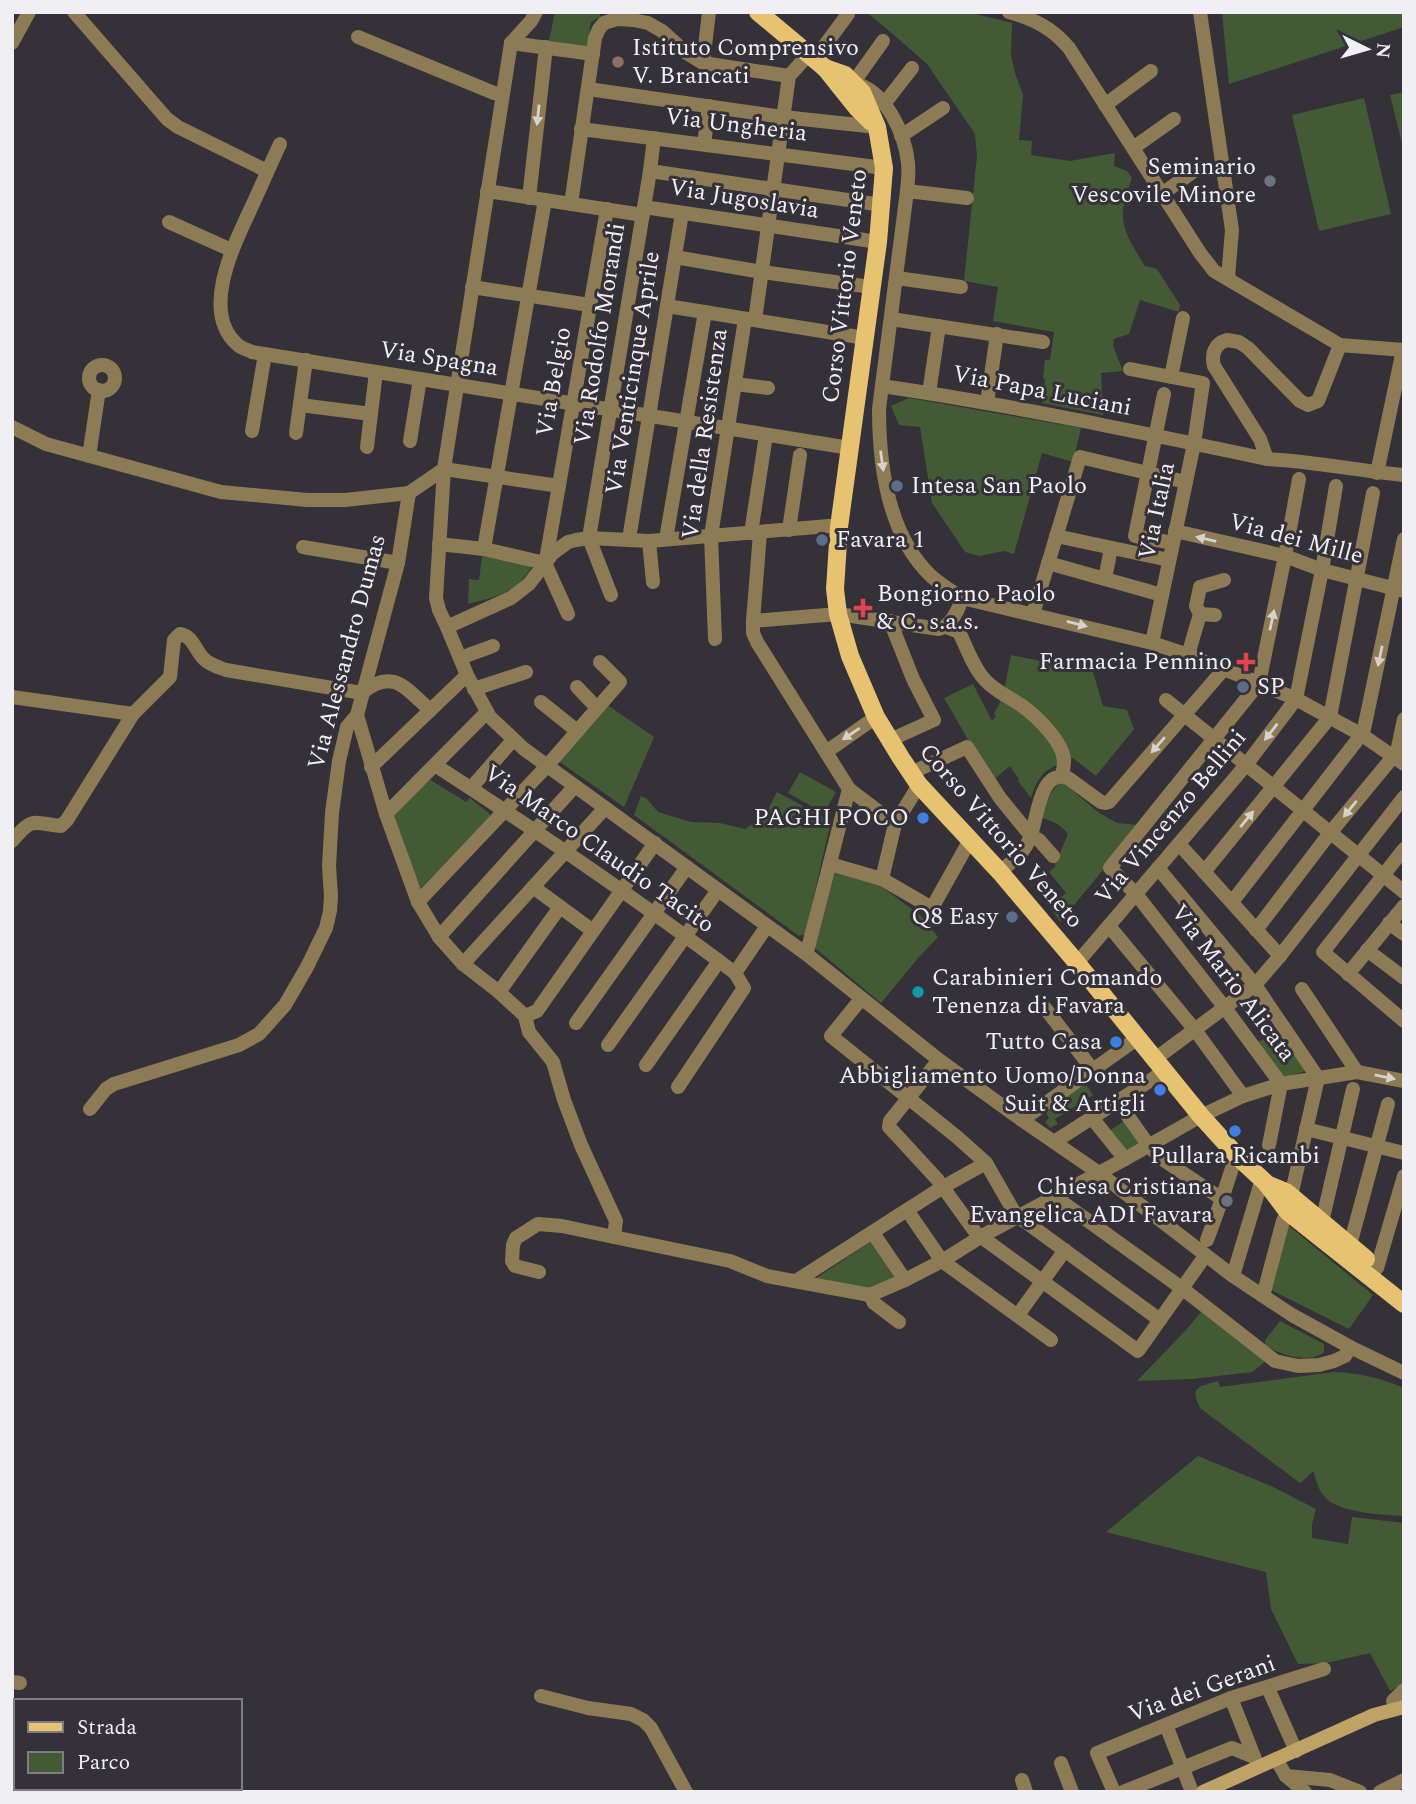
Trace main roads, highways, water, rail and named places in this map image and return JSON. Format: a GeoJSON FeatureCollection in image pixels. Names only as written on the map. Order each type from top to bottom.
{"type":"FeatureCollection","features":[{"type":"Feature","properties":{"kind":"main road","name":"Corso Vittorio Veneto"},"geometry":{"type":"LineString","coordinates":[[758,12],[816,61],[845,75],[849,88],[868,103],[877,127],[884,168],[878,242],[839,527],[835,589],[838,614],[850,656],[876,717],[915,779],[1000,872],[1201,1116],[1239,1158],[1404,1304]]}},
{"type":"Feature","properties":{"kind":"main road","name":"Corso Vittorio Veneto"},"geometry":{"type":"LineString","coordinates":[[1289,1204],[1322,1222],[1404,1291]]}},
{"type":"Feature","properties":{"kind":"main road"},"geometry":{"type":"LineString","coordinates":[[1202,1791],[1256,1762],[1276,1759],[1296,1751],[1400,1702]]}},
{"type":"Feature","properties":{"kind":"place","name":"Istituto Comprensivo V. Brancati"},"geometry":{"type":"Point","coordinates":[618,62]}},
{"type":"Feature","properties":{"kind":"place","name":"Seminario Vescovile Minore"},"geometry":{"type":"Point","coordinates":[1270,181]}},
{"type":"Feature","properties":{"kind":"place","name":"Intesa San Paolo"},"geometry":{"type":"Point","coordinates":[897,486]}},
{"type":"Feature","properties":{"kind":"place","name":"Favara 1"},"geometry":{"type":"Point","coordinates":[822,540]}},
{"type":"Feature","properties":{"kind":"place","name":"Bongiorno Paolo & C. s.a.s."},"geometry":{"type":"Point","coordinates":[863,608]}},
{"type":"Feature","properties":{"kind":"place","name":"Farmacia Pennino"},"geometry":{"type":"Point","coordinates":[1246,662]}},
{"type":"Feature","properties":{"kind":"place","name":"SP"},"geometry":{"type":"Point","coordinates":[1243,687]}},
{"type":"Feature","properties":{"kind":"place","name":"PAGHI POCO"},"geometry":{"type":"Point","coordinates":[923,818]}},
{"type":"Feature","properties":{"kind":"place","name":"Q8 Easy"},"geometry":{"type":"Point","coordinates":[1012,917]}},
{"type":"Feature","properties":{"kind":"place","name":"Carabinieri Comando Tenenza di Favara"},"geometry":{"type":"Point","coordinates":[918,992]}},
{"type":"Feature","properties":{"kind":"place","name":"Tutto Casa"},"geometry":{"type":"Point","coordinates":[1116,1042]}},
{"type":"Feature","properties":{"kind":"place","name":"Abbigliamento Uomo/Donna Suit & Artigli"},"geometry":{"type":"Point","coordinates":[1160,1090]}},
{"type":"Feature","properties":{"kind":"place","name":"Pullara Ricambi"},"geometry":{"type":"Point","coordinates":[1235,1131]}},
{"type":"Feature","properties":{"kind":"place","name":"Chiesa Cristiana Evangelica ADI Favara"},"geometry":{"type":"Point","coordinates":[1227,1201]}}]}
